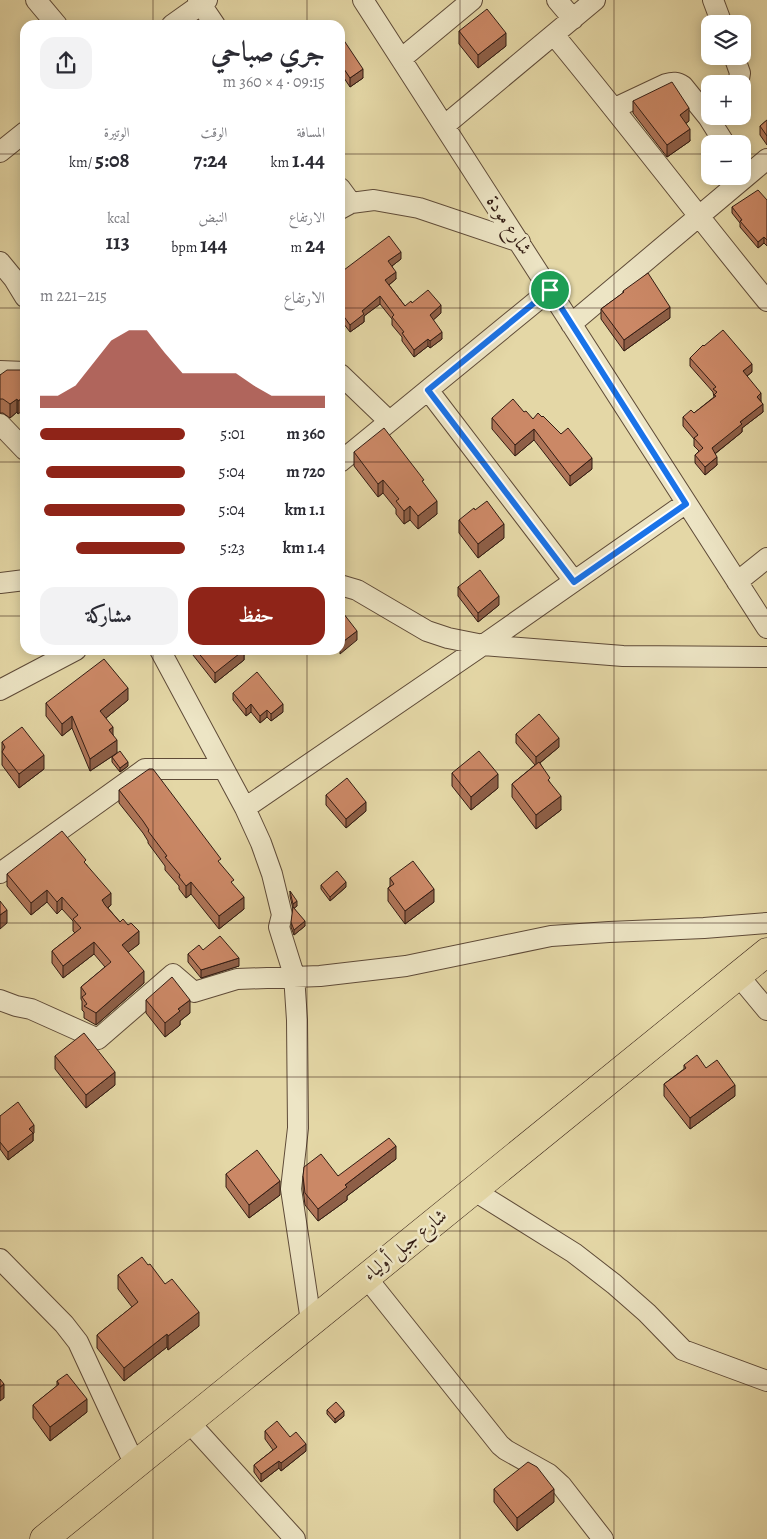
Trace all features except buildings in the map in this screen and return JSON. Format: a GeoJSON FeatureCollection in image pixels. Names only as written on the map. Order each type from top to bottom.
{"type":"FeatureCollection","features":[{"type":"Feature","properties":{"kind":"highway","name":"شارع جبل أولياء"},"geometry":{"type":"LineString","coordinates":[[44,1539],[767,952]]}},
{"type":"Feature","properties":{"kind":"street"},"geometry":{"type":"LineString","coordinates":[[36,0],[53,20]]}},
{"type":"Feature","properties":{"kind":"street","name":"شارع مودة"},"geometry":{"type":"LineString","coordinates":[[363,0],[767,628]]}},
{"type":"Feature","properties":{"kind":"street"},"geometry":{"type":"LineString","coordinates":[[401,59],[472,0]]}},
{"type":"Feature","properties":{"kind":"street"},"geometry":{"type":"LineString","coordinates":[[557,0],[573,19]]}},
{"type":"Feature","properties":{"kind":"street"},"geometry":{"type":"LineString","coordinates":[[444,126],[595,0]]}},
{"type":"Feature","properties":{"kind":"street"},"geometry":{"type":"LineString","coordinates":[[713,0],[719,15]]}},
{"type":"Feature","properties":{"kind":"street"},"geometry":{"type":"LineString","coordinates":[[179,20],[202,2],[212,20]]}},
{"type":"Feature","properties":{"kind":"street"},"geometry":{"type":"LineString","coordinates":[[554,35],[615,108],[698,217],[767,301]]}},
{"type":"Feature","properties":{"kind":"street"},"geometry":{"type":"LineString","coordinates":[[615,108],[673,82],[683,86],[701,107]]}},
{"type":"Feature","properties":{"kind":"street"},"geometry":{"type":"LineString","coordinates":[[0,152],[20,136]]}},
{"type":"Feature","properties":{"kind":"street"},"geometry":{"type":"LineString","coordinates":[[751,170],[767,160]]}},
{"type":"Feature","properties":{"kind":"street"},"geometry":{"type":"LineString","coordinates":[[571,324],[698,217],[732,185]]}},
{"type":"Feature","properties":{"kind":"street"},"geometry":{"type":"LineString","coordinates":[[345,200],[374,200],[420,208],[520,242]]}},
{"type":"Feature","properties":{"kind":"street"},"geometry":{"type":"LineString","coordinates":[[0,262],[20,289]]}},
{"type":"Feature","properties":{"kind":"street"},"geometry":{"type":"LineString","coordinates":[[345,458],[550,290]]}},
{"type":"Feature","properties":{"kind":"street"},"geometry":{"type":"LineString","coordinates":[[0,371],[20,372]]}},
{"type":"Feature","properties":{"kind":"street"},"geometry":{"type":"LineString","coordinates":[[345,379],[389,421]]}},
{"type":"Feature","properties":{"kind":"street"},"geometry":{"type":"LineString","coordinates":[[428,390],[574,582]]}},
{"type":"Feature","properties":{"kind":"street"},"geometry":{"type":"LineString","coordinates":[[0,424],[20,445]]}},
{"type":"Feature","properties":{"kind":"street"},"geometry":{"type":"LineString","coordinates":[[245,808],[686,504]]}},
{"type":"Feature","properties":{"kind":"street"},"geometry":{"type":"LineString","coordinates":[[737,582],[767,558]]}},
{"type":"Feature","properties":{"kind":"street"},"geometry":{"type":"LineString","coordinates":[[0,583],[20,581]]}},
{"type":"Feature","properties":{"kind":"street"},"geometry":{"type":"LineString","coordinates":[[345,586],[357,590],[427,631],[448,638],[483,645],[623,656],[767,657]]}},
{"type":"Feature","properties":{"kind":"street"},"geometry":{"type":"LineString","coordinates":[[0,690],[66,655]]}},
{"type":"Feature","properties":{"kind":"street"},"geometry":{"type":"LineString","coordinates":[[163,655],[245,808],[261,843],[272,874],[282,914],[279,927],[294,975],[297,1020],[298,1128],[291,1189],[311,1321]]}},
{"type":"Feature","properties":{"kind":"street"},"geometry":{"type":"LineString","coordinates":[[0,873],[145,769],[223,769]]}},
{"type":"Feature","properties":{"kind":"street"},"geometry":{"type":"LineString","coordinates":[[0,1000],[16,1006],[31,1008],[98,1039],[172,974],[194,992],[237,978],[294,975],[320,976],[406,966],[551,936],[767,923]]}},
{"type":"Feature","properties":{"kind":"street"},"geometry":{"type":"LineString","coordinates":[[738,976],[767,1010]]}},
{"type":"Feature","properties":{"kind":"street"},"geometry":{"type":"LineString","coordinates":[[473,1190],[581,1258],[647,1313],[683,1350],[767,1381]]}},
{"type":"Feature","properties":{"kind":"street"},"geometry":{"type":"LineString","coordinates":[[0,1259],[64,1324],[78,1342],[135,1464]]}},
{"type":"Feature","properties":{"kind":"street"},"geometry":{"type":"LineString","coordinates":[[366,1277],[500,1445],[550,1474],[561,1485],[603,1539]]}},
{"type":"Feature","properties":{"kind":"street"},"geometry":{"type":"LineString","coordinates":[[188,1421],[296,1539]]}},
{"type":"Feature","properties":{"kind":"route"},"geometry":{"type":"LineString","coordinates":[[550,290],[686,504],[574,582],[428,390],[550,290]]}}]}
